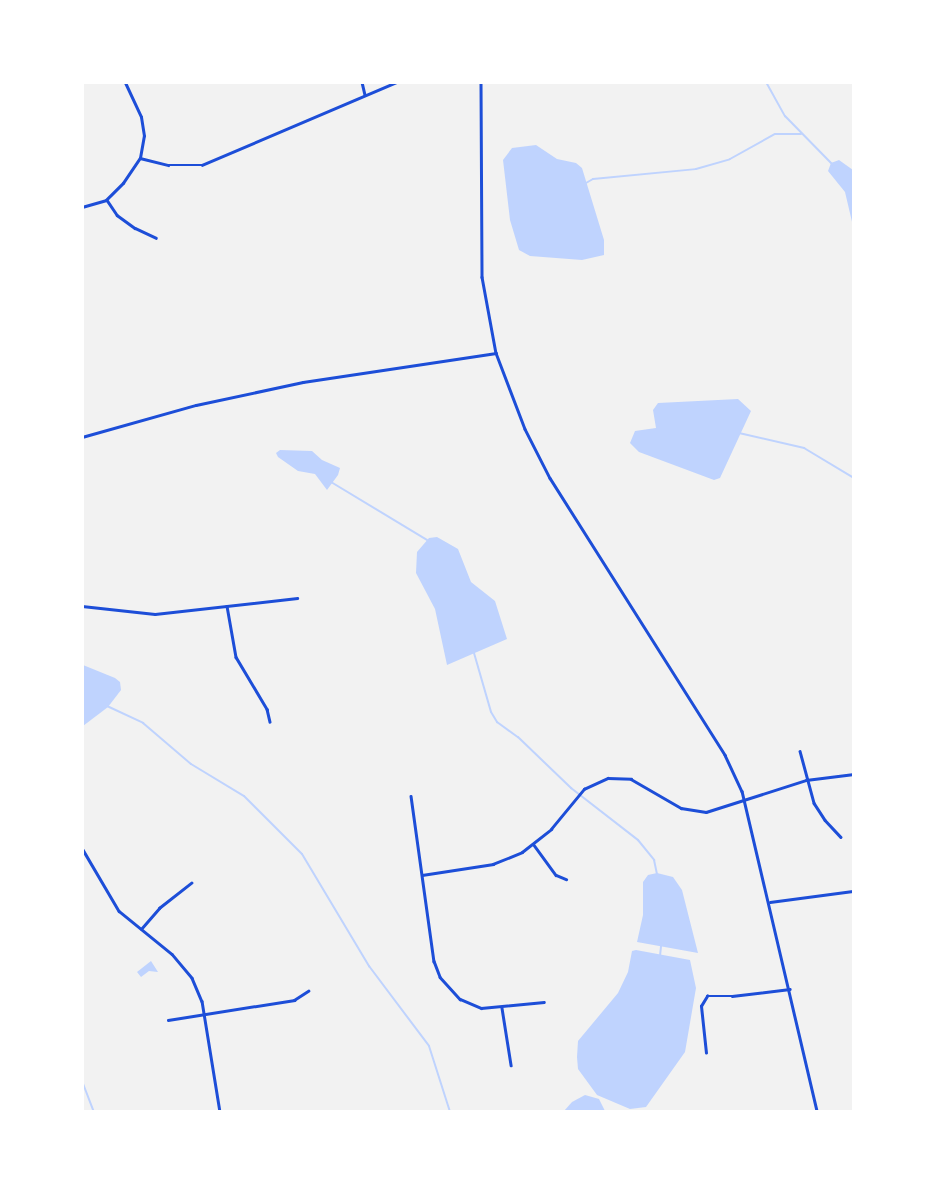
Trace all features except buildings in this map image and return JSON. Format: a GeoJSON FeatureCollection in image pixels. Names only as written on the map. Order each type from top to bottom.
{"type":"FeatureCollection","features":[{"type":"Feature","properties":{"kind":"street"},"geometry":{"type":"LineString","coordinates":[[82,207],[106,200],[123,183],[140,158],[144,136],[141,118],[125,82]]}},
{"type":"Feature","properties":{"kind":"street"},"geometry":{"type":"LineString","coordinates":[[362,82],[365,95]]}},
{"type":"Feature","properties":{"kind":"street"},"geometry":{"type":"LineString","coordinates":[[140,158],[187,167],[202,165],[396,82]]}},
{"type":"Feature","properties":{"kind":"street"},"geometry":{"type":"LineString","coordinates":[[481,82],[481,260],[496,353],[525,429],[550,478],[720,747],[746,800],[817,1112]]}},
{"type":"Feature","properties":{"kind":"street"},"geometry":{"type":"LineString","coordinates":[[106,200],[117,215],[135,228],[156,238]]}},
{"type":"Feature","properties":{"kind":"street"},"geometry":{"type":"LineString","coordinates":[[82,437],[178,410],[303,382],[496,353]]}},
{"type":"Feature","properties":{"kind":"street"},"geometry":{"type":"LineString","coordinates":[[82,606],[144,614],[298,598]]}},
{"type":"Feature","properties":{"kind":"street"},"geometry":{"type":"LineString","coordinates":[[227,606],[236,657],[246,678],[267,710],[270,722]]}},
{"type":"Feature","properties":{"kind":"street"},"geometry":{"type":"LineString","coordinates":[[800,751],[806,780],[814,803],[841,837]]}},
{"type":"Feature","properties":{"kind":"street"},"geometry":{"type":"LineString","coordinates":[[422,875],[493,864],[534,845],[555,825],[584,789],[608,778],[638,782],[690,811],[716,810],[806,780],[854,774]]}},
{"type":"Feature","properties":{"kind":"street"},"geometry":{"type":"LineString","coordinates":[[411,796],[434,961],[440,977],[454,994],[468,1003],[481,1008],[502,1008],[544,1002]]}},
{"type":"Feature","properties":{"kind":"street"},"geometry":{"type":"LineString","coordinates":[[534,845],[556,876],[566,879]]}},
{"type":"Feature","properties":{"kind":"street"},"geometry":{"type":"LineString","coordinates":[[82,848],[114,904],[186,969],[197,989],[205,1014],[220,1112]]}},
{"type":"Feature","properties":{"kind":"street"},"geometry":{"type":"LineString","coordinates":[[141,929],[159,908],[191,883]]}},
{"type":"Feature","properties":{"kind":"street"},"geometry":{"type":"LineString","coordinates":[[770,902],[854,891]]}},
{"type":"Feature","properties":{"kind":"street"},"geometry":{"type":"LineString","coordinates":[[706,1053],[701,1006],[707,996],[732,996],[790,989]]}},
{"type":"Feature","properties":{"kind":"street"},"geometry":{"type":"LineString","coordinates":[[168,1020],[294,1000],[308,991]]}},
{"type":"Feature","properties":{"kind":"street"},"geometry":{"type":"LineString","coordinates":[[502,1008],[511,1065]]}},
{"type":"Feature","properties":{"kind":"water"},"geometry":{"type":"Polygon","coordinates":[[[536,145],[557,159],[576,163],[582,168],[604,240],[604,255],[582,260],[530,256],[519,250],[510,220],[503,160],[512,148],[536,145]]]}},
{"type":"Feature","properties":{"kind":"water"},"geometry":{"type":"Polygon","coordinates":[[[839,160],[853,170],[853,226],[845,192],[828,171],[831,163],[839,160]]]}},
{"type":"Feature","properties":{"kind":"water"},"geometry":{"type":"Polygon","coordinates":[[[738,399],[751,411],[720,478],[714,480],[639,452],[630,443],[635,431],[656,428],[653,410],[658,403],[738,399]]]}},
{"type":"Feature","properties":{"kind":"water"},"geometry":{"type":"Polygon","coordinates":[[[280,450],[312,451],[322,460],[340,468],[338,475],[327,490],[315,474],[298,471],[278,457],[276,453],[280,450]]]}},
{"type":"Feature","properties":{"kind":"water"},"geometry":{"type":"Polygon","coordinates":[[[437,537],[458,549],[471,582],[495,601],[507,639],[447,665],[435,609],[416,573],[417,552],[429,538],[437,537]]]}},
{"type":"Feature","properties":{"kind":"water"},"geometry":{"type":"Polygon","coordinates":[[[83,665],[115,678],[120,682],[121,690],[108,707],[83,726],[83,665]]]}},
{"type":"Feature","properties":{"kind":"water"},"geometry":{"type":"Polygon","coordinates":[[[657,873],[673,877],[682,890],[698,953],[637,942],[643,915],[643,882],[648,875],[657,873]]]}},
{"type":"Feature","properties":{"kind":"water"},"geometry":{"type":"Polygon","coordinates":[[[636,950],[690,960],[696,988],[685,1052],[646,1107],[630,1109],[597,1095],[578,1069],[577,1057],[578,1041],[618,993],[628,972],[632,951],[636,950]]]}},
{"type":"Feature","properties":{"kind":"water"},"geometry":{"type":"Polygon","coordinates":[[[151,961],[158,972],[149,971],[141,977],[137,972],[151,961]]]}},
{"type":"Feature","properties":{"kind":"water"},"geometry":{"type":"Polygon","coordinates":[[[585,1095],[599,1099],[605,1111],[564,1111],[572,1102],[585,1095]]]}},
{"type":"Feature","properties":{"kind":"waterway"},"geometry":{"type":"LineString","coordinates":[[766,82],[785,116],[833,165]]}},
{"type":"Feature","properties":{"kind":"waterway"},"geometry":{"type":"LineString","coordinates":[[586,183],[593,179],[696,169],[730,159],[775,134],[801,134]]}},
{"type":"Feature","properties":{"kind":"waterway"},"geometry":{"type":"LineString","coordinates":[[739,433],[804,448],[854,478]]}},
{"type":"Feature","properties":{"kind":"waterway"},"geometry":{"type":"LineString","coordinates":[[331,482],[427,540]]}},
{"type":"Feature","properties":{"kind":"waterway"},"geometry":{"type":"LineString","coordinates":[[474,653],[491,712],[497,722],[518,737],[571,788],[638,840],[654,860],[657,874]]}},
{"type":"Feature","properties":{"kind":"waterway"},"geometry":{"type":"LineString","coordinates":[[107,706],[143,723],[191,764],[244,796],[302,854],[369,966],[429,1046],[450,1112]]}},
{"type":"Feature","properties":{"kind":"waterway"},"geometry":{"type":"LineString","coordinates":[[660,956],[661,946]]}},
{"type":"Feature","properties":{"kind":"waterway"},"geometry":{"type":"LineString","coordinates":[[82,1081],[94,1112]]}}]}
